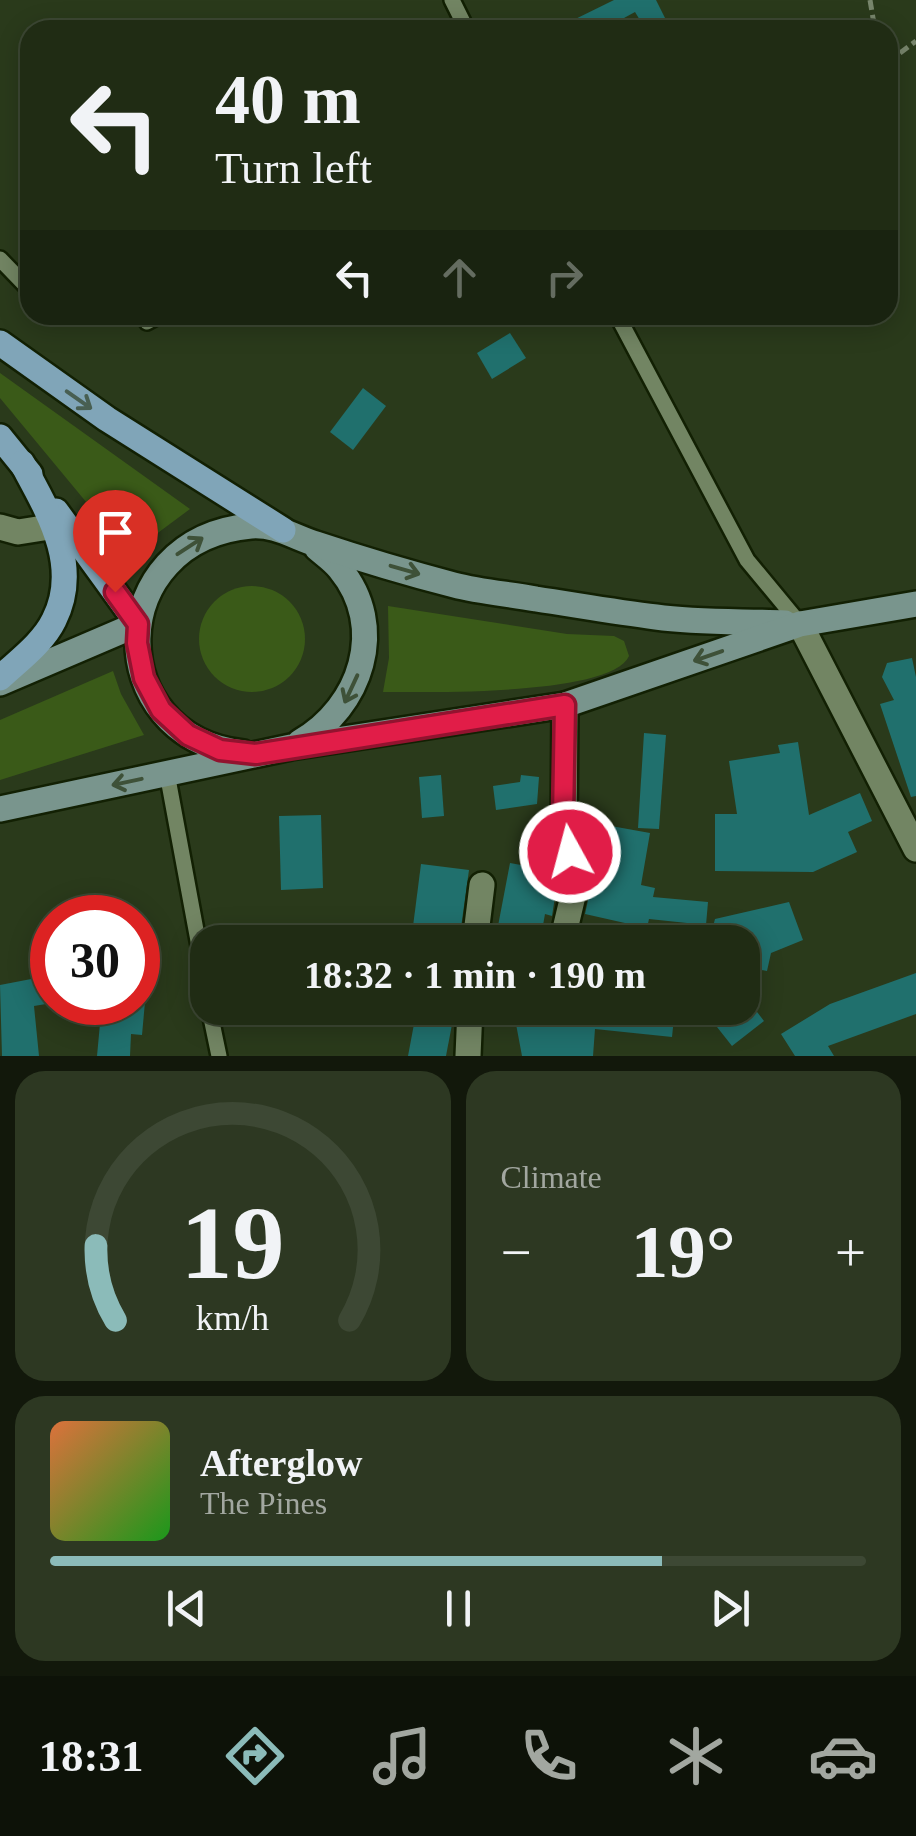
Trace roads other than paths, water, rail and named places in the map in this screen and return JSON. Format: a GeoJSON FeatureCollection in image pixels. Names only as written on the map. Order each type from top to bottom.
{"type":"FeatureCollection","features":[{"type":"Feature","properties":{"kind":"main road"},"geometry":{"type":"LineString","coordinates":[[0,343],[107,419],[283,530],[311,542],[458,586],[660,618],[800,624]]}},
{"type":"Feature","properties":{"kind":"main road"},"geometry":{"type":"LineString","coordinates":[[0,437],[138,624]]}},
{"type":"Feature","properties":{"kind":"main road"},"geometry":{"type":"LineString","coordinates":[[0,681],[54,619],[63,589],[56,526],[22,463]]}},
{"type":"Feature","properties":{"kind":"main road"},"geometry":{"type":"LineString","coordinates":[[256,754],[220,750],[188,735],[161,710],[144,678],[137,643],[138,624],[158,574],[183,548],[218,530],[256,525],[283,530]]}},
{"type":"Feature","properties":{"kind":"main road"},"geometry":{"type":"LineString","coordinates":[[291,747],[322,729],[348,699],[362,662],[364,623],[352,586],[311,542]]}},
{"type":"Feature","properties":{"kind":"main road"},"geometry":{"type":"LineString","coordinates":[[0,810],[291,747],[565,705],[800,624],[916,604]]}},
{"type":"Feature","properties":{"kind":"main road"},"geometry":{"type":"LineString","coordinates":[[0,681],[138,624]]}},
{"type":"Feature","properties":{"kind":"street"},"geometry":{"type":"LineString","coordinates":[[0,527],[18,532],[56,526]]}},
{"type":"Feature","properties":{"kind":"street"},"geometry":{"type":"LineString","coordinates":[[800,624],[916,849]]}},
{"type":"Feature","properties":{"kind":"street"},"geometry":{"type":"LineString","coordinates":[[565,705],[564,838],[575,866],[576,882],[566,925]]}},
{"type":"Feature","properties":{"kind":"street"},"geometry":{"type":"LineString","coordinates":[[477,925],[482,885]]}},
{"type":"Feature","properties":{"kind":"street"},"geometry":{"type":"LineString","coordinates":[[468,1056],[469,1025]]}},
{"type":"Feature","properties":{"kind":"lane"},"geometry":{"type":"LineString","coordinates":[[0,259],[20,280]]}},
{"type":"Feature","properties":{"kind":"lane"},"geometry":{"type":"LineString","coordinates":[[622,325],[747,560],[800,624]]}},
{"type":"Feature","properties":{"kind":"lane"},"geometry":{"type":"LineString","coordinates":[[167,774],[195,925]]}},
{"type":"Feature","properties":{"kind":"lane"},"geometry":{"type":"LineString","coordinates":[[212,1025],[218,1056]]}}]}
